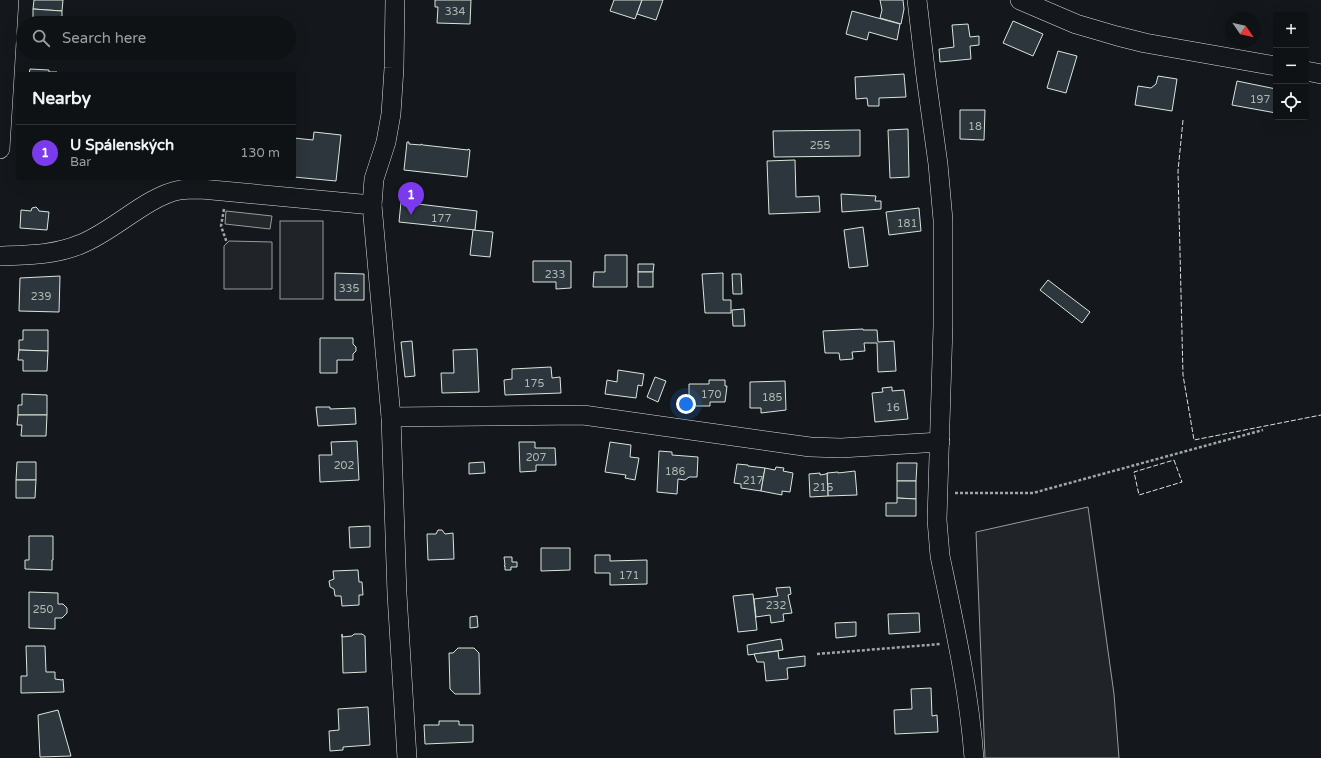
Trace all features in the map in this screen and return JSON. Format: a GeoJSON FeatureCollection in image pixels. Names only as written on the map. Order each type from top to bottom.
{"type":"FeatureCollection","features":[{"type":"Feature","properties":{"kind":"street"},"geometry":{"type":"LineString","coordinates":[[0,149],[8,0]]}},
{"type":"Feature","properties":{"kind":"street"},"geometry":{"type":"LineString","coordinates":[[395,0],[394,68],[391,114],[386,142],[374,179],[372,205],[391,417],[397,594],[407,758]]}},
{"type":"Feature","properties":{"kind":"street"},"geometry":{"type":"LineString","coordinates":[[917,0],[938,164],[943,220],[943,326],[937,520],[940,556],[967,691],[974,758]]}},
{"type":"Feature","properties":{"kind":"street"},"geometry":{"type":"LineString","coordinates":[[1020,0],[1076,24],[1117,36],[1145,43],[1273,65]]}},
{"type":"Feature","properties":{"kind":"street"},"geometry":{"type":"LineString","coordinates":[[1309,72],[1321,74]]}},
{"type":"Feature","properties":{"kind":"street"},"geometry":{"type":"LineString","coordinates":[[0,256],[51,253],[81,245],[108,230],[152,201],[173,192],[189,189],[372,205]]}},
{"type":"Feature","properties":{"kind":"street"},"geometry":{"type":"LineString","coordinates":[[391,417],[583,415],[810,447],[841,448],[940,442]]}},
{"type":"Feature","properties":{"kind":"path"},"geometry":{"type":"LineString","coordinates":[[226,192],[221,224],[227,243]]}},
{"type":"Feature","properties":{"kind":"path"},"geometry":{"type":"LineString","coordinates":[[938,493],[1033,493],[1263,430]]}},
{"type":"Feature","properties":{"kind":"path"},"geometry":{"type":"LineString","coordinates":[[817,654],[958,643]]}},
{"type":"Feature","properties":{"kind":"shaded area"},"geometry":{"type":"Polygon","coordinates":[[[226,211],[272,216],[270,229],[225,224],[226,211]]]}},
{"type":"Feature","properties":{"kind":"shaded area"},"geometry":{"type":"Polygon","coordinates":[[[280,221],[323,221],[323,299],[280,299],[280,221]]]}},
{"type":"Feature","properties":{"kind":"shaded area"},"geometry":{"type":"Polygon","coordinates":[[[229,241],[272,242],[272,289],[224,289],[224,246],[229,241]]]}},
{"type":"Feature","properties":{"kind":"shaded area"},"geometry":{"type":"Polygon","coordinates":[[[1088,507],[1114,694],[1119,758],[985,758],[976,532],[1088,507]]]}},
{"type":"Feature","properties":{"kind":"building"},"geometry":{"type":"Polygon","coordinates":[[[34,0],[63,0],[62,11],[33,9],[34,0]]]}},
{"type":"Feature","properties":{"kind":"building"},"geometry":{"type":"Polygon","coordinates":[[[435,0],[471,0],[470,24],[437,23],[438,7],[435,7],[435,0]]]}},
{"type":"Feature","properties":{"kind":"building"},"geometry":{"type":"Polygon","coordinates":[[[614,0],[642,0],[635,19],[610,11],[614,0]]]}},
{"type":"Feature","properties":{"kind":"building"},"geometry":{"type":"Polygon","coordinates":[[[642,0],[663,0],[656,20],[637,14],[642,0]]]}},
{"type":"Feature","properties":{"kind":"building"},"geometry":{"type":"Polygon","coordinates":[[[880,0],[903,0],[904,9],[901,24],[880,18],[882,10],[880,0]]]}},
{"type":"Feature","properties":{"kind":"building"},"geometry":{"type":"Polygon","coordinates":[[[33,9],[62,11],[62,16],[33,16],[33,9]]]}},
{"type":"Feature","properties":{"kind":"building"},"geometry":{"type":"Polygon","coordinates":[[[852,11],[900,24],[897,40],[869,32],[867,40],[846,34],[852,11]]]}},
{"type":"Feature","properties":{"kind":"building"},"geometry":{"type":"Polygon","coordinates":[[[1013,21],[1043,34],[1033,56],[1003,43],[1013,21]]]}},
{"type":"Feature","properties":{"kind":"building"},"geometry":{"type":"Polygon","coordinates":[[[968,24],[970,37],[979,36],[979,45],[970,46],[971,59],[940,62],[939,49],[954,47],[952,25],[968,24]]]}},
{"type":"Feature","properties":{"kind":"building"},"geometry":{"type":"Polygon","coordinates":[[[1058,51],[1077,56],[1066,93],[1047,88],[1058,51]]]}},
{"type":"Feature","properties":{"kind":"building"},"geometry":{"type":"Polygon","coordinates":[[[30,69],[49,70],[49,72],[29,72],[30,69]]]}},
{"type":"Feature","properties":{"kind":"building"},"geometry":{"type":"Polygon","coordinates":[[[904,74],[906,97],[879,98],[879,106],[868,106],[867,98],[856,99],[855,77],[904,74]]]}},
{"type":"Feature","properties":{"kind":"building"},"geometry":{"type":"Polygon","coordinates":[[[1158,76],[1177,79],[1172,111],[1135,105],[1138,86],[1151,88],[1156,84],[1158,76]]]}},
{"type":"Feature","properties":{"kind":"building"},"geometry":{"type":"Polygon","coordinates":[[[1237,81],[1273,88],[1273,112],[1232,105],[1237,81]]]}},
{"type":"Feature","properties":{"kind":"building"},"geometry":{"type":"Polygon","coordinates":[[[960,110],[985,110],[984,140],[960,139],[960,110]]]}},
{"type":"Feature","properties":{"kind":"building"},"geometry":{"type":"Polygon","coordinates":[[[908,129],[909,177],[890,178],[888,130],[908,129]]]}},
{"type":"Feature","properties":{"kind":"building"},"geometry":{"type":"Polygon","coordinates":[[[860,130],[860,156],[774,157],[773,131],[860,130]]]}},
{"type":"Feature","properties":{"kind":"building"},"geometry":{"type":"Polygon","coordinates":[[[314,132],[341,135],[336,181],[296,177],[296,138],[313,140],[314,132]]]}},
{"type":"Feature","properties":{"kind":"building"},"geometry":{"type":"Polygon","coordinates":[[[407,142],[409,142],[409,144],[470,150],[467,177],[404,170],[407,142]]]}},
{"type":"Feature","properties":{"kind":"building"},"geometry":{"type":"Polygon","coordinates":[[[795,160],[796,197],[819,196],[820,212],[769,214],[767,161],[795,160]]]}},
{"type":"Feature","properties":{"kind":"building"},"geometry":{"type":"Polygon","coordinates":[[[841,194],[876,196],[875,201],[881,201],[881,209],[842,212],[841,194]]]}},
{"type":"Feature","properties":{"kind":"building"},"geometry":{"type":"Polygon","coordinates":[[[401,202],[477,211],[475,230],[399,222],[401,202]]]}},
{"type":"Feature","properties":{"kind":"building"},"geometry":{"type":"Polygon","coordinates":[[[36,207],[39,211],[49,212],[47,230],[20,228],[21,210],[31,211],[32,208],[36,207]]]}},
{"type":"Feature","properties":{"kind":"building"},"geometry":{"type":"Polygon","coordinates":[[[919,208],[921,231],[889,235],[886,212],[919,208]]]}},
{"type":"Feature","properties":{"kind":"building"},"geometry":{"type":"Polygon","coordinates":[[[863,227],[868,266],[849,268],[844,230],[863,227]]]}},
{"type":"Feature","properties":{"kind":"building"},"geometry":{"type":"Polygon","coordinates":[[[473,230],[493,232],[490,257],[470,255],[473,230]]]}},
{"type":"Feature","properties":{"kind":"building"},"geometry":{"type":"Polygon","coordinates":[[[605,255],[627,255],[627,287],[593,287],[594,272],[605,272],[605,255]]]}},
{"type":"Feature","properties":{"kind":"building"},"geometry":{"type":"Polygon","coordinates":[[[533,261],[571,261],[571,288],[556,289],[556,282],[533,282],[533,261]]]}},
{"type":"Feature","properties":{"kind":"building"},"geometry":{"type":"Polygon","coordinates":[[[638,264],[654,264],[653,272],[638,272],[638,264]]]}},
{"type":"Feature","properties":{"kind":"building"},"geometry":{"type":"Polygon","coordinates":[[[638,272],[653,272],[653,287],[638,287],[638,272]]]}},
{"type":"Feature","properties":{"kind":"building"},"geometry":{"type":"Polygon","coordinates":[[[335,273],[364,274],[364,300],[335,300],[335,273]]]}},
{"type":"Feature","properties":{"kind":"building"},"geometry":{"type":"Polygon","coordinates":[[[723,273],[723,300],[731,300],[731,313],[705,313],[702,274],[723,273]]]}},
{"type":"Feature","properties":{"kind":"building"},"geometry":{"type":"Polygon","coordinates":[[[732,274],[741,274],[742,294],[733,294],[732,274]]]}},
{"type":"Feature","properties":{"kind":"building"},"geometry":{"type":"Polygon","coordinates":[[[60,276],[59,312],[19,311],[20,278],[60,276]]]}},
{"type":"Feature","properties":{"kind":"building"},"geometry":{"type":"Polygon","coordinates":[[[1048,280],[1090,312],[1082,323],[1040,290],[1048,280]]]}},
{"type":"Feature","properties":{"kind":"building"},"geometry":{"type":"Polygon","coordinates":[[[744,309],[745,326],[733,326],[732,310],[744,309]]]}},
{"type":"Feature","properties":{"kind":"building"},"geometry":{"type":"Polygon","coordinates":[[[863,329],[877,330],[878,342],[894,341],[896,371],[878,372],[877,343],[864,343],[865,351],[852,352],[853,359],[840,360],[839,353],[825,353],[823,331],[863,329]]]}},
{"type":"Feature","properties":{"kind":"building"},"geometry":{"type":"Polygon","coordinates":[[[23,330],[48,330],[48,351],[19,350],[19,340],[23,340],[23,330]]]}},
{"type":"Feature","properties":{"kind":"building"},"geometry":{"type":"Polygon","coordinates":[[[320,338],[353,338],[353,344],[356,347],[356,351],[353,354],[353,360],[337,360],[337,373],[320,373],[320,338]]]}},
{"type":"Feature","properties":{"kind":"building"},"geometry":{"type":"Polygon","coordinates":[[[412,341],[415,376],[405,377],[401,342],[412,341]]]}},
{"type":"Feature","properties":{"kind":"building"},"geometry":{"type":"Polygon","coordinates":[[[477,349],[479,392],[442,393],[441,373],[454,373],[453,350],[477,349]]]}},
{"type":"Feature","properties":{"kind":"building"},"geometry":{"type":"Polygon","coordinates":[[[19,350],[48,351],[47,371],[23,371],[23,360],[18,360],[19,350]]]}},
{"type":"Feature","properties":{"kind":"building"},"geometry":{"type":"Polygon","coordinates":[[[551,367],[552,378],[560,377],[561,393],[505,395],[504,380],[512,379],[512,369],[551,367]]]}},
{"type":"Feature","properties":{"kind":"building"},"geometry":{"type":"Polygon","coordinates":[[[618,370],[644,374],[642,386],[638,385],[636,398],[605,394],[607,380],[617,382],[618,370]]]}},
{"type":"Feature","properties":{"kind":"building"},"geometry":{"type":"Polygon","coordinates":[[[655,377],[666,381],[658,402],[647,397],[655,377]]]}},
{"type":"Feature","properties":{"kind":"building"},"geometry":{"type":"Polygon","coordinates":[[[709,380],[725,380],[725,386],[727,386],[725,402],[710,402],[710,406],[689,406],[689,384],[709,384],[709,380]]]}},
{"type":"Feature","properties":{"kind":"building"},"geometry":{"type":"Polygon","coordinates":[[[785,381],[786,410],[761,413],[761,408],[750,408],[750,382],[785,381]]]}},
{"type":"Feature","properties":{"kind":"building"},"geometry":{"type":"Polygon","coordinates":[[[892,387],[892,391],[904,390],[908,419],[875,422],[872,393],[883,392],[882,388],[892,387]]]}},
{"type":"Feature","properties":{"kind":"building"},"geometry":{"type":"Polygon","coordinates":[[[22,394],[47,395],[47,415],[18,415],[18,405],[22,405],[22,394]]]}},
{"type":"Feature","properties":{"kind":"building"},"geometry":{"type":"Polygon","coordinates":[[[316,407],[330,407],[330,409],[355,408],[356,424],[318,426],[316,407]]]}},
{"type":"Feature","properties":{"kind":"building"},"geometry":{"type":"Polygon","coordinates":[[[18,415],[47,415],[46,436],[21,436],[22,425],[17,425],[18,415]]]}},
{"type":"Feature","properties":{"kind":"building"},"geometry":{"type":"Polygon","coordinates":[[[357,441],[359,480],[320,482],[319,455],[332,455],[331,442],[357,441]]]}},
{"type":"Feature","properties":{"kind":"building"},"geometry":{"type":"Polygon","coordinates":[[[519,442],[535,442],[535,448],[555,448],[556,465],[536,465],[536,471],[520,472],[519,442]]]}},
{"type":"Feature","properties":{"kind":"building"},"geometry":{"type":"Polygon","coordinates":[[[610,442],[631,445],[630,457],[639,458],[635,480],[625,478],[626,475],[605,472],[610,442]]]}},
{"type":"Feature","properties":{"kind":"building"},"geometry":{"type":"Polygon","coordinates":[[[659,451],[672,452],[672,455],[698,457],[697,477],[689,477],[685,480],[678,479],[677,494],[657,492],[659,451]]]}},
{"type":"Feature","properties":{"kind":"building"},"geometry":{"type":"Polygon","coordinates":[[[17,462],[36,462],[36,480],[16,480],[17,462]]]}},
{"type":"Feature","properties":{"kind":"building"},"geometry":{"type":"Polygon","coordinates":[[[484,462],[485,473],[469,474],[469,463],[484,462]]]}},
{"type":"Feature","properties":{"kind":"building"},"geometry":{"type":"Polygon","coordinates":[[[897,463],[917,463],[916,481],[897,481],[897,463]]]}},
{"type":"Feature","properties":{"kind":"building"},"geometry":{"type":"Polygon","coordinates":[[[737,464],[765,468],[761,491],[741,488],[741,484],[734,483],[737,464]]]}},
{"type":"Feature","properties":{"kind":"building"},"geometry":{"type":"Polygon","coordinates":[[[776,467],[784,468],[783,471],[793,473],[790,492],[782,491],[782,495],[761,491],[765,468],[775,470],[776,467]]]}},
{"type":"Feature","properties":{"kind":"building"},"geometry":{"type":"Polygon","coordinates":[[[855,471],[857,495],[828,496],[827,473],[855,471]]]}},
{"type":"Feature","properties":{"kind":"building"},"geometry":{"type":"Polygon","coordinates":[[[820,473],[820,475],[827,473],[828,496],[810,497],[809,474],[820,473]]]}},
{"type":"Feature","properties":{"kind":"building"},"geometry":{"type":"Polygon","coordinates":[[[16,480],[36,480],[35,498],[16,498],[16,480]]]}},
{"type":"Feature","properties":{"kind":"building"},"geometry":{"type":"Polygon","coordinates":[[[897,481],[916,481],[916,499],[897,498],[897,481]]]}},
{"type":"Feature","properties":{"kind":"building"},"geometry":{"type":"Polygon","coordinates":[[[897,498],[916,499],[916,516],[886,516],[886,503],[897,503],[897,498]]]}},
{"type":"Feature","properties":{"kind":"building"},"geometry":{"type":"Polygon","coordinates":[[[370,526],[370,547],[350,548],[349,527],[370,526]]]}},
{"type":"Feature","properties":{"kind":"building"},"geometry":{"type":"Polygon","coordinates":[[[438,530],[442,530],[445,534],[453,533],[454,559],[428,560],[427,534],[436,534],[438,530]]]}},
{"type":"Feature","properties":{"kind":"building"},"geometry":{"type":"Polygon","coordinates":[[[29,536],[53,536],[52,570],[25,569],[25,560],[29,560],[29,536]]]}},
{"type":"Feature","properties":{"kind":"building"},"geometry":{"type":"Polygon","coordinates":[[[541,548],[570,548],[570,570],[541,571],[541,548]]]}},
{"type":"Feature","properties":{"kind":"building"},"geometry":{"type":"Polygon","coordinates":[[[595,555],[610,555],[610,561],[647,560],[647,584],[610,585],[610,573],[595,573],[595,555]]]}},
{"type":"Feature","properties":{"kind":"building"},"geometry":{"type":"Polygon","coordinates":[[[504,557],[512,557],[512,562],[517,562],[517,567],[511,567],[511,570],[505,570],[504,557]]]}},
{"type":"Feature","properties":{"kind":"building"},"geometry":{"type":"Polygon","coordinates":[[[358,570],[359,582],[362,582],[363,595],[359,595],[359,605],[342,606],[341,596],[335,596],[334,589],[330,587],[329,581],[334,579],[333,571],[358,570]]]}},
{"type":"Feature","properties":{"kind":"building"},"geometry":{"type":"Polygon","coordinates":[[[790,587],[791,594],[788,595],[792,613],[783,614],[784,621],[771,623],[770,615],[756,617],[754,599],[778,596],[776,588],[790,587]]]}},
{"type":"Feature","properties":{"kind":"building"},"geometry":{"type":"Polygon","coordinates":[[[29,592],[58,593],[58,604],[63,604],[67,608],[67,613],[62,618],[55,618],[55,629],[29,628],[29,592]]]}},
{"type":"Feature","properties":{"kind":"building"},"geometry":{"type":"Polygon","coordinates":[[[753,594],[757,630],[738,632],[733,596],[753,594]]]}},
{"type":"Feature","properties":{"kind":"building"},"geometry":{"type":"Polygon","coordinates":[[[919,613],[920,632],[889,634],[888,614],[919,613]]]}},
{"type":"Feature","properties":{"kind":"building"},"geometry":{"type":"Polygon","coordinates":[[[477,616],[478,627],[470,628],[470,617],[477,616]]]}},
{"type":"Feature","properties":{"kind":"building"},"geometry":{"type":"Polygon","coordinates":[[[856,622],[856,636],[836,638],[835,623],[856,622]]]}},
{"type":"Feature","properties":{"kind":"building"},"geometry":{"type":"Polygon","coordinates":[[[354,634],[362,634],[365,636],[366,672],[343,673],[342,637],[352,636],[354,634]]]}},
{"type":"Feature","properties":{"kind":"building"},"geometry":{"type":"Polygon","coordinates":[[[781,639],[783,650],[748,655],[747,645],[781,639]]]}},
{"type":"Feature","properties":{"kind":"building"},"geometry":{"type":"Polygon","coordinates":[[[26,646],[45,646],[46,672],[55,672],[55,679],[63,679],[64,692],[21,693],[21,676],[27,676],[26,646]]]}},
{"type":"Feature","properties":{"kind":"building"},"geometry":{"type":"Polygon","coordinates":[[[458,648],[474,648],[479,653],[480,694],[455,694],[450,689],[449,653],[453,653],[458,648]]]}},
{"type":"Feature","properties":{"kind":"building"},"geometry":{"type":"Polygon","coordinates":[[[778,651],[779,659],[805,656],[805,666],[787,668],[788,679],[766,681],[764,662],[757,662],[754,654],[778,651]]]}},
{"type":"Feature","properties":{"kind":"building"},"geometry":{"type":"Polygon","coordinates":[[[931,688],[932,716],[937,715],[938,732],[895,734],[894,710],[912,709],[911,689],[931,688]]]}},
{"type":"Feature","properties":{"kind":"building"},"geometry":{"type":"Polygon","coordinates":[[[368,707],[370,745],[343,747],[343,750],[330,751],[329,731],[339,730],[338,709],[368,707]]]}},
{"type":"Feature","properties":{"kind":"building"},"geometry":{"type":"Polygon","coordinates":[[[58,710],[71,756],[40,757],[38,715],[58,710]]]}},
{"type":"Feature","properties":{"kind":"building"},"geometry":{"type":"Polygon","coordinates":[[[439,721],[459,721],[459,725],[473,725],[473,742],[425,744],[424,725],[439,725],[439,721]]]}},
{"type":"Feature","properties":{"kind":"fence"},"geometry":{"type":"LineString","coordinates":[[1183,120],[1178,171],[1183,375],[1194,440],[1321,415]]}},
{"type":"Feature","properties":{"kind":"fence"},"geometry":{"type":"LineString","coordinates":[[1174,460],[1182,482],[1139,495],[1134,472],[1174,460]]}},
{"type":"Feature","properties":{"kind":"place","name":"U Spálenských"},"geometry":{"type":"Point","coordinates":[411,215]}}]}
